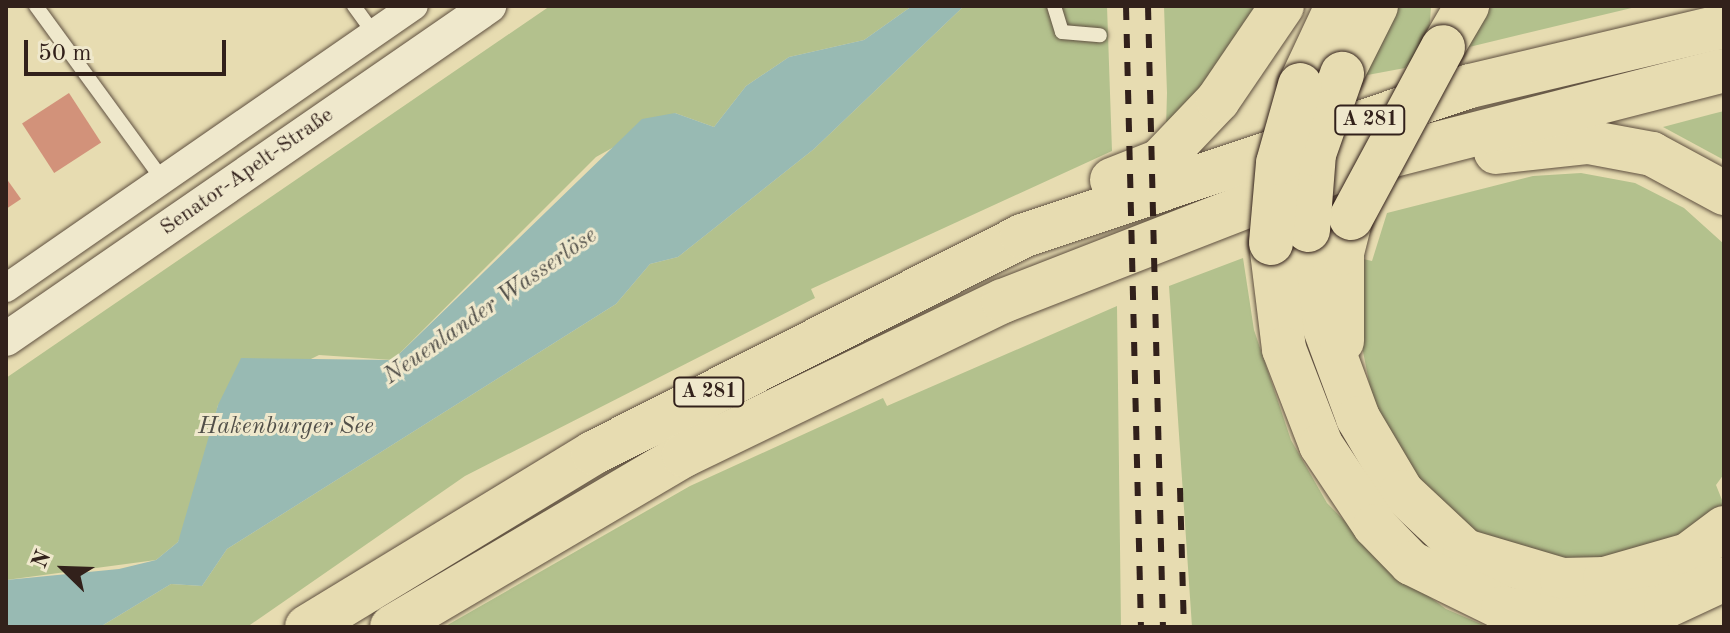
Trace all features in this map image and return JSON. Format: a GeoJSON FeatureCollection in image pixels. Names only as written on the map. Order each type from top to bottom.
{"type":"FeatureCollection","features":[{"type":"Feature","properties":{"kind":"highway"},"geometry":{"type":"LineString","coordinates":[[1022,236],[1057,202],[1160,161],[1218,100],[1282,6]]}},
{"type":"Feature","properties":{"kind":"highway"},"geometry":{"type":"LineString","coordinates":[[1337,6],[1300,85],[1278,163],[1290,237],[1358,418],[1402,492],[1434,528],[1465,551],[1515,571],[1605,579],[1688,555],[1724,528]]}},
{"type":"Feature","properties":{"kind":"highway"},"geometry":{"type":"LineString","coordinates":[[1376,6],[1342,74],[1290,237],[1284,349],[1321,445],[1375,526],[1411,563],[1503,608],[1560,621],[1666,606],[1724,579]]}},
{"type":"Feature","properties":{"kind":"highway"},"geometry":{"type":"LineString","coordinates":[[1358,418],[1339,298],[1351,218],[1467,6]]}},
{"type":"Feature","properties":{"kind":"highway","name":"A 281"},"geometry":{"type":"LineString","coordinates":[[307,627],[593,453],[1022,236],[1470,86],[1724,26]]}},
{"type":"Feature","properties":{"kind":"highway","name":"A 281"},"geometry":{"type":"LineString","coordinates":[[392,627],[519,546],[861,365],[1003,301],[1347,167],[1724,70]]}},
{"type":"Feature","properties":{"kind":"highway"},"geometry":{"type":"LineString","coordinates":[[1347,167],[1398,180],[1504,150],[1588,142],[1652,154],[1724,193]]}},
{"type":"Feature","properties":{"kind":"street","name":"Senator-Apelt-Straße"},"geometry":{"type":"LineString","coordinates":[[6,288],[414,6]]}},
{"type":"Feature","properties":{"kind":"street","name":"Senator-Apelt-Straße"},"geometry":{"type":"LineString","coordinates":[[6,339],[489,6]]}},
{"type":"Feature","properties":{"kind":"lane"},"geometry":{"type":"LineString","coordinates":[[36,6],[163,180]]}},
{"type":"Feature","properties":{"kind":"lane"},"geometry":{"type":"LineString","coordinates":[[354,6],[374,34]]}},
{"type":"Feature","properties":{"kind":"lane"},"geometry":{"type":"LineString","coordinates":[[1054,6],[1062,32],[1100,35]]}},
{"type":"Feature","properties":{"kind":"green space"},"geometry":{"type":"Polygon","coordinates":[[[550,6],[912,6],[864,40],[789,57],[746,86],[714,127],[675,113],[596,157],[393,360],[319,355],[218,405],[193,508],[178,542],[156,560],[6,580],[6,378],[550,6]]]}},
{"type":"Feature","properties":{"kind":"green space"},"geometry":{"type":"Polygon","coordinates":[[[964,6],[1107,6],[1112,151],[811,289],[815,298],[465,476],[247,627],[100,627],[171,584],[202,586],[227,549],[616,304],[650,264],[678,257],[814,149],[964,6]]]}},
{"type":"Feature","properties":{"kind":"green space"},"geometry":{"type":"Polygon","coordinates":[[[1164,6],[1269,6],[1166,128],[1167,93],[1164,6]]]}},
{"type":"Feature","properties":{"kind":"green space"},"geometry":{"type":"Polygon","coordinates":[[[1399,6],[1431,6],[1429,37],[1405,68],[1362,76],[1399,6]]]}},
{"type":"Feature","properties":{"kind":"green space"},"geometry":{"type":"Polygon","coordinates":[[[1490,6],[1640,6],[1465,48],[1490,6]]]}},
{"type":"Feature","properties":{"kind":"green space"},"geometry":{"type":"Polygon","coordinates":[[[1724,111],[1724,160],[1663,127],[1712,114],[1724,111]]]}},
{"type":"Feature","properties":{"kind":"green space"},"geometry":{"type":"Polygon","coordinates":[[[1581,173],[1635,183],[1684,208],[1724,244],[1724,474],[1716,485],[1724,505],[1661,548],[1565,563],[1464,529],[1416,482],[1385,431],[1370,387],[1359,331],[1359,258],[1372,261],[1387,213],[1533,176],[1581,173]]]}},
{"type":"Feature","properties":{"kind":"green space"},"geometry":{"type":"Polygon","coordinates":[[[1243,258],[1254,330],[1291,440],[1327,503],[1393,570],[1446,609],[1488,627],[1192,627],[1169,286],[1243,258]]]}},
{"type":"Feature","properties":{"kind":"green space"},"geometry":{"type":"Polygon","coordinates":[[[1117,306],[1121,627],[444,627],[690,486],[883,398],[887,406],[1117,306]]]}},
{"type":"Feature","properties":{"kind":"water","name":"Hakenburger See"},"geometry":{"type":"Polygon","coordinates":[[[912,6],[964,6],[814,149],[678,257],[650,264],[616,304],[227,549],[202,586],[171,584],[100,627],[6,627],[6,580],[119,569],[156,560],[178,542],[218,405],[241,358],[393,360],[642,119],[675,113],[714,127],[746,86],[789,57],[864,40],[912,6]]]}},
{"type":"Feature","properties":{"kind":"building"},"geometry":{"type":"Polygon","coordinates":[[[69,93],[101,142],[54,173],[22,123],[69,93]]]}},
{"type":"Feature","properties":{"kind":"building"},"geometry":{"type":"Polygon","coordinates":[[[6,178],[21,199],[6,209],[6,178]]]}},
{"type":"Feature","properties":{"kind":"railway"},"geometry":{"type":"LineString","coordinates":[[1126,6],[1141,627]]}},
{"type":"Feature","properties":{"kind":"railway"},"geometry":{"type":"LineString","coordinates":[[1148,6],[1163,627]]}},
{"type":"Feature","properties":{"kind":"railway"},"geometry":{"type":"LineString","coordinates":[[1180,488],[1184,627]]}},
{"type":"Feature","properties":{"kind":"water label","name":"Neuenlander Wasserlöse"},"geometry":{"type":"Point","coordinates":[491,307]}}]}
